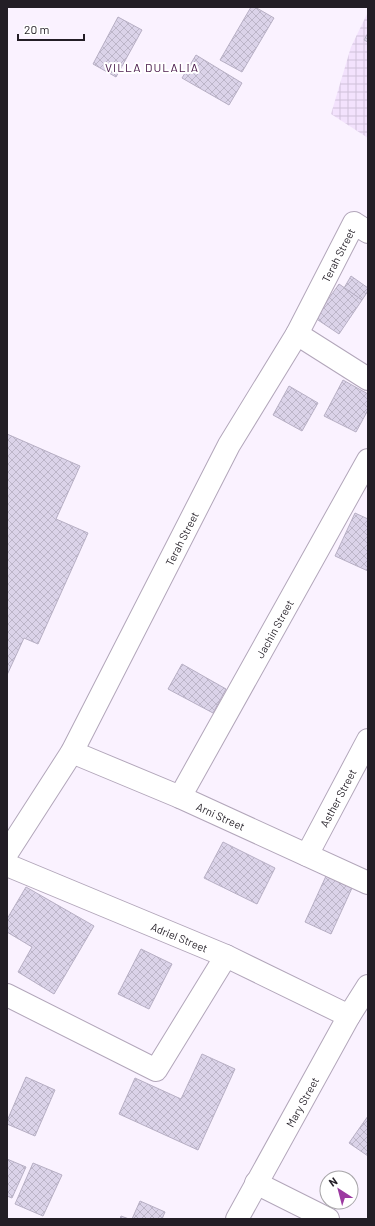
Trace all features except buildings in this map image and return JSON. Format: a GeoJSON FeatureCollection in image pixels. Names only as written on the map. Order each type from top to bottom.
{"type":"FeatureCollection","features":[{"type":"Feature","properties":{"kind":"street","name":"Terah Street"},"geometry":{"type":"LineString","coordinates":[[7,853],[72,752],[229,445],[361,227]]}},
{"type":"Feature","properties":{"kind":"street"},"geometry":{"type":"LineString","coordinates":[[297,334],[368,378]]}},
{"type":"Feature","properties":{"kind":"street","name":"Jachin Street"},"geometry":{"type":"LineString","coordinates":[[180,797],[368,460]]}},
{"type":"Feature","properties":{"kind":"street","name":"Asther Street"},"geometry":{"type":"LineString","coordinates":[[307,855],[368,740]]}},
{"type":"Feature","properties":{"kind":"street","name":"Arni Street"},"geometry":{"type":"LineString","coordinates":[[72,752],[180,797],[368,883]]}},
{"type":"Feature","properties":{"kind":"street","name":"Adriel Street"},"geometry":{"type":"LineString","coordinates":[[7,865],[226,956],[349,1016]]}},
{"type":"Feature","properties":{"kind":"street"},"geometry":{"type":"LineString","coordinates":[[7,995],[156,1070],[226,956]]}},
{"type":"Feature","properties":{"kind":"street","name":"Mary Street"},"geometry":{"type":"LineString","coordinates":[[237,1219],[349,1016],[368,986]]}},
{"type":"Feature","properties":{"kind":"street"},"geometry":{"type":"LineString","coordinates":[[256,1183],[328,1219]]}},
{"type":"Feature","properties":{"kind":"shaded area"},"geometry":{"type":"Polygon","coordinates":[[[368,12],[368,138],[331,114],[351,47],[368,12]]]}},
{"type":"Feature","properties":{"kind":"district","name":"VILLA DULALIA"},"geometry":{"type":"Point","coordinates":[152,67]}}]}
